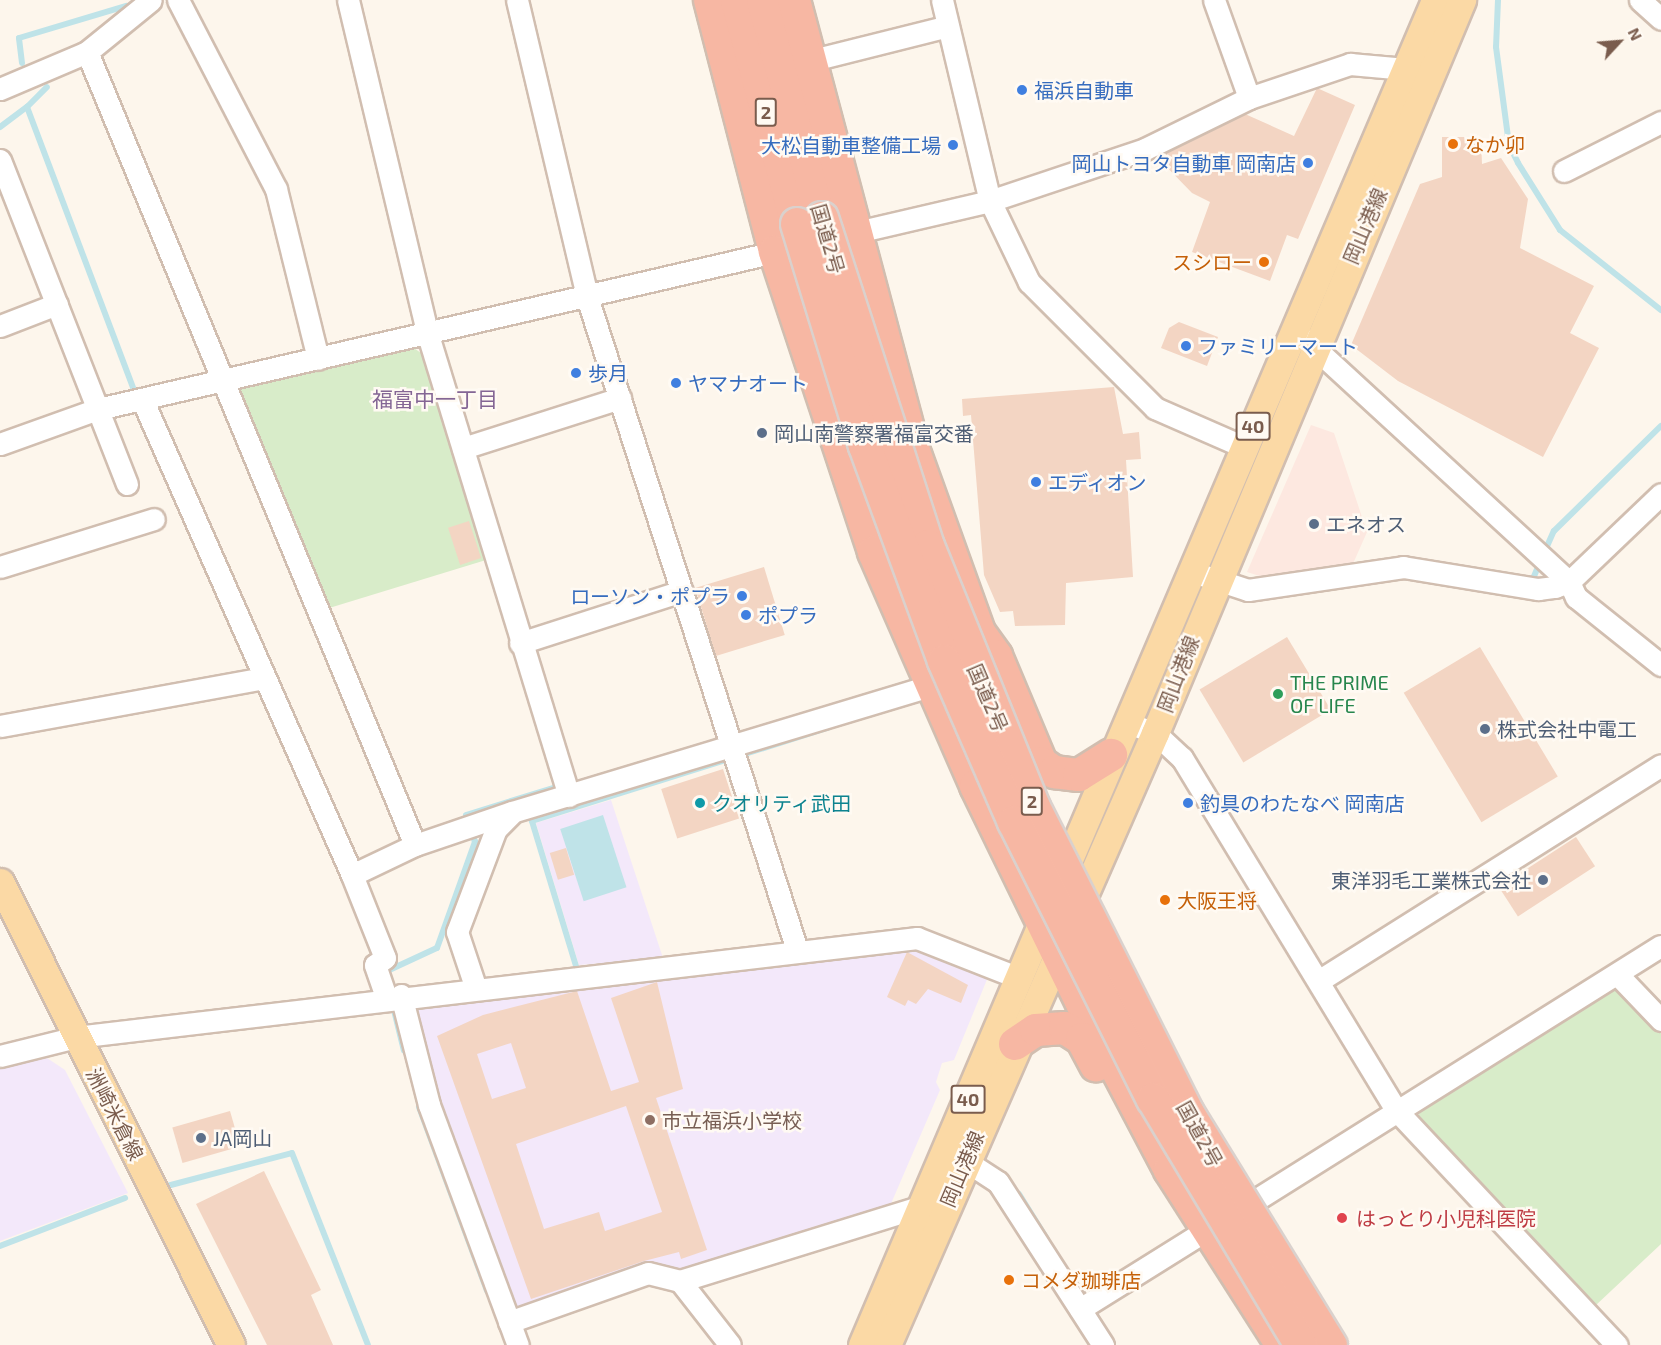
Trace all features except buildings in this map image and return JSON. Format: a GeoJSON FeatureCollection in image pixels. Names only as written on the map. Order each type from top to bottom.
{"type":"FeatureCollection","features":[{"type":"Feature","properties":{"kind":"highway","name":"2"},"geometry":{"type":"LineString","coordinates":[[710,0],[775,252],[874,552],[932,685],[1057,921],[1057,952]]}},
{"type":"Feature","properties":{"kind":"highway","name":"国道2号"},"geometry":{"type":"LineString","coordinates":[[736,0],[809,221],[928,546],[1035,809],[1188,1113],[1331,1345]]}},
{"type":"Feature","properties":{"kind":"highway","name":"国道2号"},"geometry":{"type":"LineString","coordinates":[[763,0],[809,221],[865,446],[944,661],[1014,822],[1153,1099],[1301,1345]]}},
{"type":"Feature","properties":{"kind":"highway"},"geometry":{"type":"LineString","coordinates":[[794,0],[852,233],[916,457],[978,631],[1072,853],[1073,884],[1057,921],[1224,1220],[1248,1288]]}},
{"type":"Feature","properties":{"kind":"highway"},"geometry":{"type":"LineString","coordinates":[[978,631],[996,656],[1041,763],[1054,772],[1079,775],[1111,755]]}},
{"type":"Feature","properties":{"kind":"highway"},"geometry":{"type":"LineString","coordinates":[[1073,884],[1254,1201],[1346,1345]]}},
{"type":"Feature","properties":{"kind":"highway"},"geometry":{"type":"LineString","coordinates":[[1057,952],[1170,1170],[1248,1288],[1282,1345]]}},
{"type":"Feature","properties":{"kind":"highway"},"geometry":{"type":"LineString","coordinates":[[1015,1044],[1044,1028],[1074,1032],[1131,1132],[1170,1170]]}},
{"type":"Feature","properties":{"kind":"main road","name":"岡山港線"},"geometry":{"type":"LineString","coordinates":[[1073,884],[1155,734],[1202,576],[1244,447],[1304,339],[1406,69],[1435,0]]}},
{"type":"Feature","properties":{"kind":"main road","name":"岡山港線"},"geometry":{"type":"LineString","coordinates":[[1072,853],[1125,722],[1202,576],[1304,339],[1462,0]]}},
{"type":"Feature","properties":{"kind":"main road","name":"洲崎米倉線"},"geometry":{"type":"LineString","coordinates":[[0,882],[231,1345]]}},
{"type":"Feature","properties":{"kind":"main road","name":"岡山港線"},"geometry":{"type":"LineString","coordinates":[[887,1345],[1019,978],[1057,921]]}},
{"type":"Feature","properties":{"kind":"main road","name":"岡山港線"},"geometry":{"type":"LineString","coordinates":[[862,1345],[922,1206],[956,1155],[1015,1044],[1057,952]]}},
{"type":"Feature","properties":{"kind":"street"},"geometry":{"type":"LineString","coordinates":[[0,89],[87,52],[151,0]]}},
{"type":"Feature","properties":{"kind":"street"},"geometry":{"type":"LineString","coordinates":[[178,0],[276,189],[318,359]]}},
{"type":"Feature","properties":{"kind":"street"},"geometry":{"type":"LineString","coordinates":[[348,0],[428,335],[469,446],[572,790]]}},
{"type":"Feature","properties":{"kind":"street"},"geometry":{"type":"LineString","coordinates":[[518,0],[587,297],[797,950]]}},
{"type":"Feature","properties":{"kind":"street"},"geometry":{"type":"LineString","coordinates":[[942,0],[990,201],[1029,282],[1155,408],[1244,447]]}},
{"type":"Feature","properties":{"kind":"street"},"geometry":{"type":"LineString","coordinates":[[1214,0],[1249,98]]}},
{"type":"Feature","properties":{"kind":"street"},"geometry":{"type":"LineString","coordinates":[[1640,0],[1661,19]]}},
{"type":"Feature","properties":{"kind":"street"},"geometry":{"type":"LineString","coordinates":[[809,61],[948,26]]}},
{"type":"Feature","properties":{"kind":"street"},"geometry":{"type":"LineString","coordinates":[[87,52],[415,845]]}},
{"type":"Feature","properties":{"kind":"street"},"geometry":{"type":"LineString","coordinates":[[0,444],[98,409],[428,335],[990,201],[1145,149],[1249,98],[1350,64],[1406,69]]}},
{"type":"Feature","properties":{"kind":"street"},"geometry":{"type":"LineString","coordinates":[[1564,171],[1661,122]]}},
{"type":"Feature","properties":{"kind":"street"},"geometry":{"type":"LineString","coordinates":[[0,160],[128,484]]}},
{"type":"Feature","properties":{"kind":"street"},"geometry":{"type":"LineString","coordinates":[[0,326],[57,304]]}},
{"type":"Feature","properties":{"kind":"street"},"geometry":{"type":"LineString","coordinates":[[1304,339],[1569,582],[1576,597],[1661,665]]}},
{"type":"Feature","properties":{"kind":"street"},"geometry":{"type":"LineString","coordinates":[[469,446],[620,398]]}},
{"type":"Feature","properties":{"kind":"street"},"geometry":{"type":"LineString","coordinates":[[142,399],[260,679],[352,875],[385,958],[379,962],[518,1345]]}},
{"type":"Feature","properties":{"kind":"street"},"geometry":{"type":"LineString","coordinates":[[1202,576],[1248,590],[1402,567],[1538,589],[1569,582],[1661,494]]}},
{"type":"Feature","properties":{"kind":"street"},"geometry":{"type":"LineString","coordinates":[[0,567],[154,519]]}},
{"type":"Feature","properties":{"kind":"street"},"geometry":{"type":"LineString","coordinates":[[528,640],[682,591]]}},
{"type":"Feature","properties":{"kind":"street"},"geometry":{"type":"LineString","coordinates":[[0,726],[260,679]]}},
{"type":"Feature","properties":{"kind":"street"},"geometry":{"type":"LineString","coordinates":[[352,875],[415,845],[572,790],[735,753],[932,685]]}},
{"type":"Feature","properties":{"kind":"street"},"geometry":{"type":"LineString","coordinates":[[1125,722],[1155,734],[1182,758],[1320,980],[1397,1111],[1617,1345]]}},
{"type":"Feature","properties":{"kind":"street"},"geometry":{"type":"LineString","coordinates":[[1320,980],[1661,765]]}},
{"type":"Feature","properties":{"kind":"street"},"geometry":{"type":"LineString","coordinates":[[475,986],[457,932],[496,829],[512,812]]}},
{"type":"Feature","properties":{"kind":"street"},"geometry":{"type":"LineString","coordinates":[[0,1056],[76,1037],[393,996],[917,938],[1019,978]]}},
{"type":"Feature","properties":{"kind":"street"},"geometry":{"type":"LineString","coordinates":[[1254,1201],[1661,946]]}},
{"type":"Feature","properties":{"kind":"street"},"geometry":{"type":"LineString","coordinates":[[1617,974],[1661,1020]]}},
{"type":"Feature","properties":{"kind":"street"},"geometry":{"type":"LineString","coordinates":[[956,1155],[998,1182],[1103,1345]]}},
{"type":"Feature","properties":{"kind":"street"},"geometry":{"type":"LineString","coordinates":[[510,1322],[648,1272],[680,1281],[922,1206]]}},
{"type":"Feature","properties":{"kind":"street"},"geometry":{"type":"LineString","coordinates":[[1080,1309],[1208,1229]]}},
{"type":"Feature","properties":{"kind":"street"},"geometry":{"type":"LineString","coordinates":[[680,1281],[729,1345]]}},
{"type":"Feature","properties":{"kind":"shaded area"},"geometry":{"type":"Polygon","coordinates":[[[1311,425],[1334,433],[1367,532],[1352,566],[1272,580],[1247,572],[1311,425]]]}},
{"type":"Feature","properties":{"kind":"shaded area"},"geometry":{"type":"Polygon","coordinates":[[[611,800],[663,958],[579,965],[536,823],[611,800]]]}},
{"type":"Feature","properties":{"kind":"shaded area"},"geometry":{"type":"Polygon","coordinates":[[[919,946],[988,977],[954,1060],[942,1063],[936,1082],[940,1090],[890,1206],[678,1275],[516,1311],[430,1082],[412,1012],[419,1003],[919,946]]]}},
{"type":"Feature","properties":{"kind":"shaded area"},"geometry":{"type":"Polygon","coordinates":[[[47,1058],[65,1070],[128,1193],[0,1241],[0,1069],[47,1058]]]}},
{"type":"Feature","properties":{"kind":"green space"},"geometry":{"type":"Polygon","coordinates":[[[411,346],[421,353],[486,560],[326,609],[238,397],[243,385],[411,346]]]}},
{"type":"Feature","properties":{"kind":"green space"},"geometry":{"type":"Polygon","coordinates":[[[1607,989],[1622,991],[1661,1033],[1661,1244],[1595,1306],[1418,1117],[1422,1107],[1607,989]]]}},
{"type":"Feature","properties":{"kind":"water"},"geometry":{"type":"Polygon","coordinates":[[[603,815],[626,887],[584,901],[560,829],[603,815]]]}},
{"type":"Feature","properties":{"kind":"waterway"},"geometry":{"type":"LineString","coordinates":[[1498,0],[1496,47],[1509,145],[1518,163],[1560,230],[1661,310]]}},
{"type":"Feature","properties":{"kind":"waterway"},"geometry":{"type":"LineString","coordinates":[[22,63],[19,38],[126,6]]}},
{"type":"Feature","properties":{"kind":"waterway"},"geometry":{"type":"LineString","coordinates":[[27,107],[47,87]]}},
{"type":"Feature","properties":{"kind":"waterway"},"geometry":{"type":"LineString","coordinates":[[0,127],[27,107],[135,393]]}},
{"type":"Feature","properties":{"kind":"waterway"},"geometry":{"type":"LineString","coordinates":[[1544,553],[1554,531],[1661,426]]}},
{"type":"Feature","properties":{"kind":"waterway"},"geometry":{"type":"LineString","coordinates":[[1532,581],[1540,562]]}},
{"type":"Feature","properties":{"kind":"waterway"},"geometry":{"type":"LineString","coordinates":[[576,966],[532,821],[830,727]]}},
{"type":"Feature","properties":{"kind":"waterway"},"geometry":{"type":"LineString","coordinates":[[385,972],[437,948],[475,842],[466,815],[563,785]]}},
{"type":"Feature","properties":{"kind":"waterway"},"geometry":{"type":"LineString","coordinates":[[392,1002],[404,1051]]}},
{"type":"Feature","properties":{"kind":"waterway"},"geometry":{"type":"LineString","coordinates":[[419,1107],[487,1291]]}},
{"type":"Feature","properties":{"kind":"waterway"},"geometry":{"type":"LineString","coordinates":[[167,1186],[292,1153],[368,1345]]}},
{"type":"Feature","properties":{"kind":"waterway"},"geometry":{"type":"LineString","coordinates":[[1019,1194],[1047,1239]]}},
{"type":"Feature","properties":{"kind":"waterway"},"geometry":{"type":"LineString","coordinates":[[0,1246],[125,1198]]}},
{"type":"Feature","properties":{"kind":"place","name":"福浜自動車"},"geometry":{"type":"Point","coordinates":[1022,90]}},
{"type":"Feature","properties":{"kind":"place","name":"なか卯"},"geometry":{"type":"Point","coordinates":[1453,144]}},
{"type":"Feature","properties":{"kind":"place","name":"大松自動車整備工場"},"geometry":{"type":"Point","coordinates":[953,145]}},
{"type":"Feature","properties":{"kind":"place","name":"岡山トヨタ自動車 岡南店"},"geometry":{"type":"Point","coordinates":[1308,163]}},
{"type":"Feature","properties":{"kind":"place","name":"スシロー"},"geometry":{"type":"Point","coordinates":[1264,262]}},
{"type":"Feature","properties":{"kind":"place","name":"ファミリーマート"},"geometry":{"type":"Point","coordinates":[1186,346]}},
{"type":"Feature","properties":{"kind":"place","name":"歩月"},"geometry":{"type":"Point","coordinates":[576,373]}},
{"type":"Feature","properties":{"kind":"place","name":"ヤマナオート"},"geometry":{"type":"Point","coordinates":[676,383]}},
{"type":"Feature","properties":{"kind":"place","name":"岡山南警察署福富交番"},"geometry":{"type":"Point","coordinates":[762,433]}},
{"type":"Feature","properties":{"kind":"place","name":"エディオン"},"geometry":{"type":"Point","coordinates":[1036,482]}},
{"type":"Feature","properties":{"kind":"place","name":"エネオス"},"geometry":{"type":"Point","coordinates":[1314,524]}},
{"type":"Feature","properties":{"kind":"place","name":"ローソン・ポプラ"},"geometry":{"type":"Point","coordinates":[742,596]}},
{"type":"Feature","properties":{"kind":"place","name":"ポプラ"},"geometry":{"type":"Point","coordinates":[746,615]}},
{"type":"Feature","properties":{"kind":"place","name":"THE PRIME OF LIFE"},"geometry":{"type":"Point","coordinates":[1278,694]}},
{"type":"Feature","properties":{"kind":"place","name":"株式会社中電工"},"geometry":{"type":"Point","coordinates":[1485,729]}},
{"type":"Feature","properties":{"kind":"place","name":"クオリティ武田"},"geometry":{"type":"Point","coordinates":[700,803]}},
{"type":"Feature","properties":{"kind":"place","name":"釣具のわたなべ 岡南店"},"geometry":{"type":"Point","coordinates":[1188,803]}},
{"type":"Feature","properties":{"kind":"place","name":"東洋羽毛工業株式会社"},"geometry":{"type":"Point","coordinates":[1543,880]}},
{"type":"Feature","properties":{"kind":"place","name":"大阪王将"},"geometry":{"type":"Point","coordinates":[1165,900]}},
{"type":"Feature","properties":{"kind":"place","name":"市立福浜小学校"},"geometry":{"type":"Point","coordinates":[650,1120]}},
{"type":"Feature","properties":{"kind":"place","name":"JA岡山"},"geometry":{"type":"Point","coordinates":[201,1138]}},
{"type":"Feature","properties":{"kind":"place","name":"はっとり小児科医院"},"geometry":{"type":"Point","coordinates":[1342,1218]}},
{"type":"Feature","properties":{"kind":"place","name":"コメダ珈琲店"},"geometry":{"type":"Point","coordinates":[1009,1280]}},
{"type":"Feature","properties":{"kind":"district","name":"福富中一丁目"},"geometry":{"type":"Point","coordinates":[435,399]}}]}
